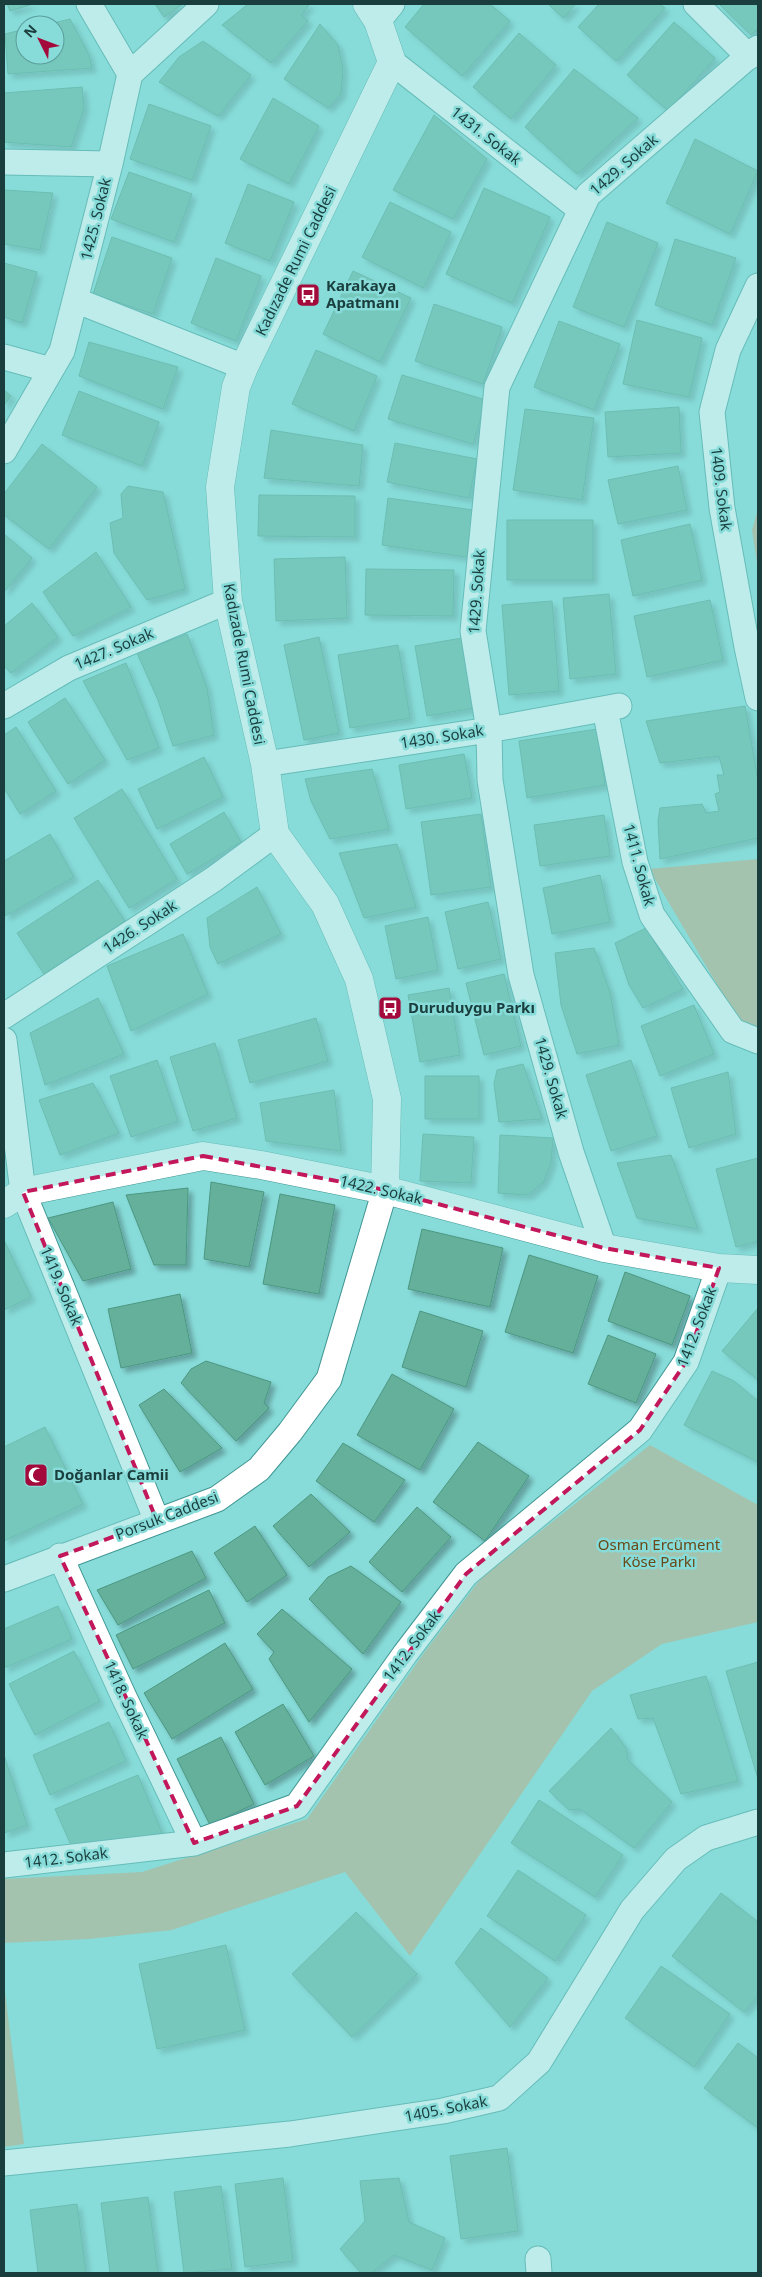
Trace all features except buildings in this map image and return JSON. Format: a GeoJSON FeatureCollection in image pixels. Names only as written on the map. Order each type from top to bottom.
{"type":"FeatureCollection","features":[{"type":"Feature","properties":{"kind":"street"},"geometry":{"type":"LineString","coordinates":[[89,4],[130,74],[206,4]]}},
{"type":"Feature","properties":{"kind":"street"},"geometry":{"type":"LineString","coordinates":[[696,4],[754,52]]}},
{"type":"Feature","properties":{"kind":"street"},"geometry":{"type":"LineString","coordinates":[[379,9],[392,62]]}},
{"type":"Feature","properties":{"kind":"street","name":"1429. Sokak"},"geometry":{"type":"LineString","coordinates":[[604,1248],[571,1152],[521,974],[490,780],[490,730],[473,631],[497,387],[588,195],[754,52]]}},
{"type":"Feature","properties":{"kind":"street","name":"1431. Sokak"},"geometry":{"type":"LineString","coordinates":[[392,62],[581,210]]}},
{"type":"Feature","properties":{"kind":"street","name":"Kadızade Rumi Caddesi"},"geometry":{"type":"LineString","coordinates":[[385,1190],[387,1100],[359,979],[324,904],[275,834],[265,764],[228,602],[220,487],[236,387],[244,367],[392,62]]}},
{"type":"Feature","properties":{"kind":"street","name":"1425. Sokak"},"geometry":{"type":"LineString","coordinates":[[4,451],[62,351],[110,164],[130,74]]}},
{"type":"Feature","properties":{"kind":"street"},"geometry":{"type":"LineString","coordinates":[[4,162],[110,164]]}},
{"type":"Feature","properties":{"kind":"street","name":"1409. Sokak"},"geometry":{"type":"LineString","coordinates":[[758,286],[728,350],[712,412],[722,508],[758,698]]}},
{"type":"Feature","properties":{"kind":"street"},"geometry":{"type":"LineString","coordinates":[[76,300],[244,367]]}},
{"type":"Feature","properties":{"kind":"street"},"geometry":{"type":"LineString","coordinates":[[4,356],[51,370]]}},
{"type":"Feature","properties":{"kind":"street","name":"1427. Sokak"},"geometry":{"type":"LineString","coordinates":[[4,706],[69,668],[228,602]]}},
{"type":"Feature","properties":{"kind":"street","name":"1430. Sokak"},"geometry":{"type":"LineString","coordinates":[[265,764],[490,730],[612,708]]}},
{"type":"Feature","properties":{"kind":"street","name":"1411. Sokak"},"geometry":{"type":"LineString","coordinates":[[612,708],[635,862],[652,915],[733,1031],[758,1040]]}},
{"type":"Feature","properties":{"kind":"street","name":"1426. Sokak"},"geometry":{"type":"LineString","coordinates":[[4,1016],[214,879],[275,834]]}},
{"type":"Feature","properties":{"kind":"street","name":"1419. Sokak"},"geometry":{"type":"LineString","coordinates":[[4,1040],[14,1198],[157,1521]]}},
{"type":"Feature","properties":{"kind":"street","name":"1422. Sokak"},"geometry":{"type":"LineString","coordinates":[[14,1198],[203,1156],[261,1165],[385,1190],[604,1248],[719,1268],[758,1270]]}},
{"type":"Feature","properties":{"kind":"street","name":"Porsuk Caddesi"},"geometry":{"type":"LineString","coordinates":[[4,1579],[60,1556],[217,1499],[258,1469],[290,1432],[329,1379],[385,1190]]}},
{"type":"Feature","properties":{"kind":"street","name":"1412. Sokak"},"geometry":{"type":"LineString","coordinates":[[4,1865],[194,1843],[296,1806],[405,1654],[466,1574],[640,1430],[686,1362],[719,1268]]}},
{"type":"Feature","properties":{"kind":"street","name":"1418. Sokak"},"geometry":{"type":"LineString","coordinates":[[60,1556],[123,1695],[194,1843]]}},
{"type":"Feature","properties":{"kind":"street","name":"1405. Sokak"},"geometry":{"type":"LineString","coordinates":[[4,2163],[290,2134],[443,2111],[499,2098],[539,2062],[632,1910],[676,1859],[706,1838],[758,1822]]}},
{"type":"Feature","properties":{"kind":"highlighted area"},"geometry":{"type":"Polygon","coordinates":[[[203,1156],[385,1190],[604,1248],[719,1268],[686,1362],[640,1430],[466,1574],[297,1806],[194,1843],[60,1556],[157,1521],[23,1192],[203,1156]]]}},
{"type":"Feature","properties":{"kind":"green space"},"geometry":{"type":"Polygon","coordinates":[[[758,509],[758,570],[752,530],[758,509]]]}},
{"type":"Feature","properties":{"kind":"green space"},"geometry":{"type":"Polygon","coordinates":[[[758,859],[758,1028],[739,1022],[649,869],[758,859]]]}},
{"type":"Feature","properties":{"kind":"green space","name":"Osman Ercüment Köse Parkı"},"geometry":{"type":"Polygon","coordinates":[[[650,1445],[758,1505],[758,1622],[662,1644],[592,1691],[410,1956],[345,1872],[172,1930],[89,1939],[4,1943],[4,1879],[142,1872],[307,1819],[426,1650],[482,1577],[650,1445]]]}},
{"type":"Feature","properties":{"kind":"green space"},"geometry":{"type":"Polygon","coordinates":[[[4,1984],[24,2144],[4,2147],[4,1984]]]}},
{"type":"Feature","properties":{"kind":"place","name":"Karakaya Apatmanı"},"geometry":{"type":"Point","coordinates":[308,295]}},
{"type":"Feature","properties":{"kind":"place","name":"Duruduygu Parkı"},"geometry":{"type":"Point","coordinates":[390,1008]}},
{"type":"Feature","properties":{"kind":"place","name":"Doğanlar Camii"},"geometry":{"type":"Point","coordinates":[36,1475]}}]}
